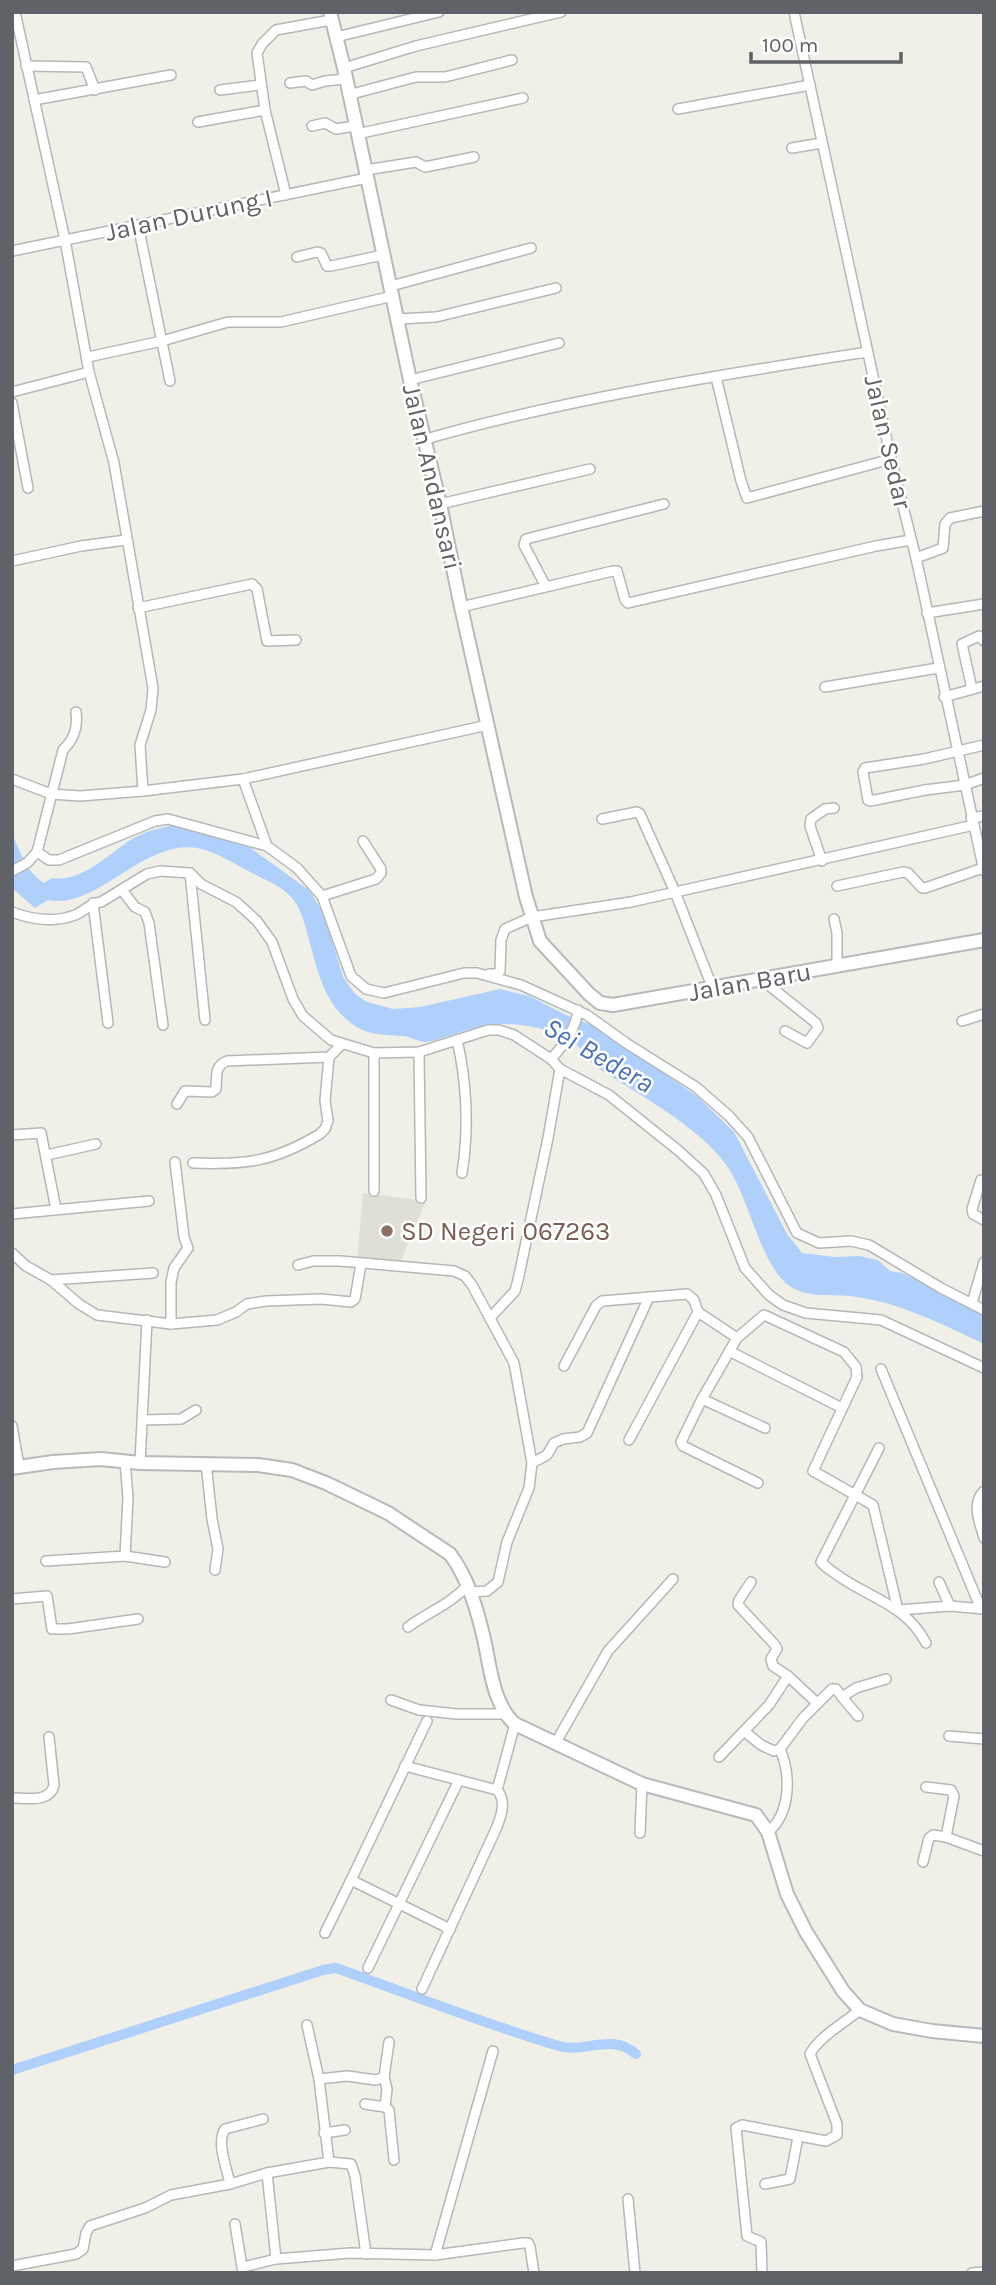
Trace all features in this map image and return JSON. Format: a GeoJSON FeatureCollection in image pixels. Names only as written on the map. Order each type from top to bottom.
{"type":"FeatureCollection","features":[{"type":"Feature","properties":{"kind":"street"},"geometry":{"type":"LineString","coordinates":[[15,12],[16,34],[26,66],[65,240],[89,372],[114,463],[153,688],[151,710],[140,746],[143,791]]}},
{"type":"Feature","properties":{"kind":"street"},"geometry":{"type":"LineString","coordinates":[[336,37],[439,12]]}},
{"type":"Feature","properties":{"kind":"street"},"geometry":{"type":"LineString","coordinates":[[290,83],[304,80],[312,85],[416,46],[561,12]]}},
{"type":"Feature","properties":{"kind":"street","name":"Jalan Sedar"},"geometry":{"type":"LineString","coordinates":[[794,12],[983,869]]}},
{"type":"Feature","properties":{"kind":"street"},"geometry":{"type":"LineString","coordinates":[[286,195],[265,110],[257,53],[276,30],[330,16]]}},
{"type":"Feature","properties":{"kind":"street","name":"Jalan Andansari"},"geometry":{"type":"LineString","coordinates":[[330,16],[345,73],[410,380],[426,439],[531,916],[540,941]]}},
{"type":"Feature","properties":{"kind":"street"},"geometry":{"type":"LineString","coordinates":[[348,95],[416,77],[445,77],[512,60]]}},
{"type":"Feature","properties":{"kind":"street"},"geometry":{"type":"LineString","coordinates":[[26,66],[86,67],[96,90]]}},
{"type":"Feature","properties":{"kind":"street"},"geometry":{"type":"LineString","coordinates":[[34,100],[172,75]]}},
{"type":"Feature","properties":{"kind":"street"},"geometry":{"type":"LineString","coordinates":[[220,90],[260,85]]}},
{"type":"Feature","properties":{"kind":"street"},"geometry":{"type":"LineString","coordinates":[[678,109],[810,85]]}},
{"type":"Feature","properties":{"kind":"street"},"geometry":{"type":"LineString","coordinates":[[312,126],[325,123],[335,129],[356,130],[523,98]]}},
{"type":"Feature","properties":{"kind":"street"},"geometry":{"type":"LineString","coordinates":[[198,122],[265,110]]}},
{"type":"Feature","properties":{"kind":"street"},"geometry":{"type":"LineString","coordinates":[[792,148],[822,142]]}},
{"type":"Feature","properties":{"kind":"street","name":"Jalan Durung I"},"geometry":{"type":"LineString","coordinates":[[12,251],[286,195],[416,163],[425,167],[474,157]]}},
{"type":"Feature","properties":{"kind":"street"},"geometry":{"type":"LineString","coordinates":[[138,225],[170,381]]}},
{"type":"Feature","properties":{"kind":"street"},"geometry":{"type":"LineString","coordinates":[[88,357],[162,341],[228,322],[281,322],[531,248]]}},
{"type":"Feature","properties":{"kind":"street"},"geometry":{"type":"LineString","coordinates":[[297,257],[321,253],[327,266],[331,266],[383,255]]}},
{"type":"Feature","properties":{"kind":"street"},"geometry":{"type":"LineString","coordinates":[[398,320],[436,317],[556,288]]}},
{"type":"Feature","properties":{"kind":"street"},"geometry":{"type":"LineString","coordinates":[[410,380],[559,343]]}},
{"type":"Feature","properties":{"kind":"street"},"geometry":{"type":"LineString","coordinates":[[426,439],[672,384],[867,352]]}},
{"type":"Feature","properties":{"kind":"street"},"geometry":{"type":"LineString","coordinates":[[12,391],[89,372]]}},
{"type":"Feature","properties":{"kind":"street"},"geometry":{"type":"LineString","coordinates":[[716,377],[747,498],[891,459]]}},
{"type":"Feature","properties":{"kind":"street"},"geometry":{"type":"LineString","coordinates":[[12,403],[28,488]]}},
{"type":"Feature","properties":{"kind":"street"},"geometry":{"type":"LineString","coordinates":[[440,504],[590,469]]}},
{"type":"Feature","properties":{"kind":"street"},"geometry":{"type":"LineString","coordinates":[[545,585],[524,545],[526,539],[664,504]]}},
{"type":"Feature","properties":{"kind":"street"},"geometry":{"type":"LineString","coordinates":[[916,558],[943,548],[945,524],[950,518],[984,511]]}},
{"type":"Feature","properties":{"kind":"street"},"geometry":{"type":"LineString","coordinates":[[12,561],[81,546],[126,540]]}},
{"type":"Feature","properties":{"kind":"street"},"geometry":{"type":"LineString","coordinates":[[461,607],[545,585],[617,571],[628,603],[911,540]]}},
{"type":"Feature","properties":{"kind":"street"},"geometry":{"type":"LineString","coordinates":[[138,608],[253,584],[257,589],[267,641],[296,640]]}},
{"type":"Feature","properties":{"kind":"street"},"geometry":{"type":"LineString","coordinates":[[927,613],[984,604]]}},
{"type":"Feature","properties":{"kind":"street"},"geometry":{"type":"LineString","coordinates":[[972,689],[962,644],[976,636],[984,641]]}},
{"type":"Feature","properties":{"kind":"street"},"geometry":{"type":"LineString","coordinates":[[825,687],[938,668]]}},
{"type":"Feature","properties":{"kind":"street"},"geometry":{"type":"LineString","coordinates":[[944,697],[984,686]]}},
{"type":"Feature","properties":{"kind":"street"},"geometry":{"type":"LineString","coordinates":[[12,871],[27,863],[37,852],[63,750],[71,742],[77,724],[76,712]]}},
{"type":"Feature","properties":{"kind":"street"},"geometry":{"type":"LineString","coordinates":[[12,779],[51,794],[80,796],[143,791],[243,779],[488,725]]}},
{"type":"Feature","properties":{"kind":"street"},"geometry":{"type":"LineString","coordinates":[[984,745],[865,768],[863,772],[868,800],[965,785],[984,778]]}},
{"type":"Feature","properties":{"kind":"street"},"geometry":{"type":"LineString","coordinates":[[243,779],[267,846]]}},
{"type":"Feature","properties":{"kind":"street"},"geometry":{"type":"LineString","coordinates":[[822,861],[810,826],[811,819],[825,809],[834,808]]}},
{"type":"Feature","properties":{"kind":"street"},"geometry":{"type":"LineString","coordinates":[[602,819],[637,812],[640,814],[675,892],[713,989]]}},
{"type":"Feature","properties":{"kind":"street"},"geometry":{"type":"LineString","coordinates":[[37,852],[49,860],[59,860],[168,818],[267,846],[297,868],[322,896],[351,976],[366,989],[384,993],[464,973],[497,974],[501,967],[502,933],[511,925],[531,916],[631,902],[822,861],[984,816]]}},
{"type":"Feature","properties":{"kind":"street"},"geometry":{"type":"LineString","coordinates":[[322,896],[376,878],[381,873],[363,841]]}},
{"type":"Feature","properties":{"kind":"street"},"geometry":{"type":"LineString","coordinates":[[837,886],[903,872],[908,873],[925,888],[983,869]]}},
{"type":"Feature","properties":{"kind":"street"},"geometry":{"type":"LineString","coordinates":[[12,912],[37,920],[77,915],[93,903],[101,902],[147,874],[160,871],[190,873],[201,884],[236,902],[257,921],[272,942],[293,999],[303,1016],[315,1028],[342,1044],[374,1053],[419,1052],[475,1032],[499,1030],[514,1035],[551,1059],[560,1069],[609,1095],[704,1174],[716,1195],[746,1268],[769,1295],[783,1305],[806,1313],[881,1320],[984,1367]]}},
{"type":"Feature","properties":{"kind":"street"},"geometry":{"type":"LineString","coordinates":[[190,873],[205,1020]]}},
{"type":"Feature","properties":{"kind":"street"},"geometry":{"type":"LineString","coordinates":[[122,890],[135,907],[145,912],[149,923],[163,1025]]}},
{"type":"Feature","properties":{"kind":"street"},"geometry":{"type":"LineString","coordinates":[[93,903],[108,1023]]}},
{"type":"Feature","properties":{"kind":"street"},"geometry":{"type":"LineString","coordinates":[[834,919],[837,933],[837,967]]}},
{"type":"Feature","properties":{"kind":"street","name":"Jalan Baru"},"geometry":{"type":"LineString","coordinates":[[540,941],[589,994],[600,1003],[613,1005],[984,940]]}},
{"type":"Feature","properties":{"kind":"street"},"geometry":{"type":"LineString","coordinates":[[477,974],[521,985],[577,1014],[696,1087],[748,1137],[797,1233],[819,1243],[851,1241],[869,1245],[984,1310]]}},
{"type":"Feature","properties":{"kind":"street"},"geometry":{"type":"LineString","coordinates":[[761,979],[816,1023],[818,1028],[807,1043],[786,1031]]}},
{"type":"Feature","properties":{"kind":"street"},"geometry":{"type":"LineString","coordinates":[[551,1059],[563,1046],[577,1014]]}},
{"type":"Feature","properties":{"kind":"street"},"geometry":{"type":"LineString","coordinates":[[962,1021],[984,1014]]}},
{"type":"Feature","properties":{"kind":"street"},"geometry":{"type":"LineString","coordinates":[[457,1040],[464,1074],[465,1147],[462,1173]]}},
{"type":"Feature","properties":{"kind":"street"},"geometry":{"type":"LineString","coordinates":[[193,1163],[257,1161],[274,1156],[320,1134],[328,1121],[325,1101],[329,1057],[342,1044]]}},
{"type":"Feature","properties":{"kind":"street"},"geometry":{"type":"LineString","coordinates":[[419,1052],[421,1198]]}},
{"type":"Feature","properties":{"kind":"street"},"geometry":{"type":"LineString","coordinates":[[374,1053],[374,1192]]}},
{"type":"Feature","properties":{"kind":"street"},"geometry":{"type":"LineString","coordinates":[[177,1104],[185,1091],[212,1092],[216,1089],[218,1067],[227,1061],[329,1057]]}},
{"type":"Feature","properties":{"kind":"street"},"geometry":{"type":"LineString","coordinates":[[490,1318],[514,1291],[518,1280],[560,1069]]}},
{"type":"Feature","properties":{"kind":"street"},"geometry":{"type":"LineString","coordinates":[[12,1135],[41,1133],[56,1209]]}},
{"type":"Feature","properties":{"kind":"street"},"geometry":{"type":"LineString","coordinates":[[47,1155],[96,1144]]}},
{"type":"Feature","properties":{"kind":"street"},"geometry":{"type":"LineString","coordinates":[[171,1324],[171,1282],[174,1268],[188,1248],[184,1237],[174,1162]]}},
{"type":"Feature","properties":{"kind":"street"},"geometry":{"type":"LineString","coordinates":[[981,1180],[972,1209],[973,1214],[984,1220]]}},
{"type":"Feature","properties":{"kind":"street"},"geometry":{"type":"LineString","coordinates":[[12,1214],[149,1201]]}},
{"type":"Feature","properties":{"kind":"street"},"geometry":{"type":"LineString","coordinates":[[12,1253],[26,1266],[51,1280],[79,1304],[97,1315],[171,1324],[217,1320],[247,1304],[267,1301],[321,1299],[351,1302],[355,1298],[361,1264]]}},
{"type":"Feature","properties":{"kind":"street"},"geometry":{"type":"LineString","coordinates":[[298,1265],[313,1261],[459,1272],[472,1285],[514,1363],[532,1462],[529,1488],[507,1542],[498,1581],[487,1591],[469,1589],[408,1628]]}},
{"type":"Feature","properties":{"kind":"street"},"geometry":{"type":"LineString","coordinates":[[972,1303],[984,1262]]}},
{"type":"Feature","properties":{"kind":"street"},"geometry":{"type":"LineString","coordinates":[[51,1280],[153,1273]]}},
{"type":"Feature","properties":{"kind":"street"},"geometry":{"type":"LineString","coordinates":[[564,1366],[599,1303],[687,1294],[694,1300],[698,1312],[737,1338]]}},
{"type":"Feature","properties":{"kind":"street"},"geometry":{"type":"LineString","coordinates":[[532,1462],[547,1455],[554,1443],[563,1438],[580,1437],[587,1433],[649,1297]]}},
{"type":"Feature","properties":{"kind":"street"},"geometry":{"type":"LineString","coordinates":[[629,1440],[698,1312]]}},
{"type":"Feature","properties":{"kind":"street"},"geometry":{"type":"LineString","coordinates":[[758,1483],[683,1446],[681,1437],[737,1338],[764,1315],[844,1352],[853,1362],[857,1373],[813,1471],[873,1505],[898,1609]]}},
{"type":"Feature","properties":{"kind":"street"},"geometry":{"type":"LineString","coordinates":[[140,1463],[147,1320]]}},
{"type":"Feature","properties":{"kind":"street"},"geometry":{"type":"LineString","coordinates":[[729,1351],[842,1408]]}},
{"type":"Feature","properties":{"kind":"street"},"geometry":{"type":"LineString","coordinates":[[881,1369],[982,1609],[950,1606],[898,1609]]}},
{"type":"Feature","properties":{"kind":"street"},"geometry":{"type":"LineString","coordinates":[[702,1399],[765,1428]]}},
{"type":"Feature","properties":{"kind":"street"},"geometry":{"type":"LineString","coordinates":[[143,1420],[181,1419],[196,1410]]}},
{"type":"Feature","properties":{"kind":"street"},"geometry":{"type":"LineString","coordinates":[[12,1426],[16,1467],[76,1460],[258,1465],[292,1470],[388,1513],[450,1554],[469,1589],[504,1714],[515,1724],[642,1784],[756,1815],[768,1832],[787,1894],[806,1932],[843,1991],[860,2010],[893,2024],[984,2036]]}},
{"type":"Feature","properties":{"kind":"street"},"geometry":{"type":"LineString","coordinates":[[879,1448],[821,1562],[856,1587],[898,1609],[916,1625],[926,1643]]}},
{"type":"Feature","properties":{"kind":"street"},"geometry":{"type":"LineString","coordinates":[[125,1461],[128,1498],[125,1556]]}},
{"type":"Feature","properties":{"kind":"street"},"geometry":{"type":"LineString","coordinates":[[206,1463],[218,1549],[215,1570]]}},
{"type":"Feature","properties":{"kind":"street"},"geometry":{"type":"LineString","coordinates":[[984,1491],[979,1496],[977,1506],[984,1538]]}},
{"type":"Feature","properties":{"kind":"street"},"geometry":{"type":"LineString","coordinates":[[46,1560],[125,1556],[165,1562]]}},
{"type":"Feature","properties":{"kind":"street"},"geometry":{"type":"LineString","coordinates":[[555,1744],[608,1651],[673,1579]]}},
{"type":"Feature","properties":{"kind":"street"},"geometry":{"type":"LineString","coordinates":[[751,1582],[738,1605],[775,1645],[777,1649],[771,1659],[773,1666],[788,1675],[817,1703]]}},
{"type":"Feature","properties":{"kind":"street"},"geometry":{"type":"LineString","coordinates":[[939,1582],[950,1606]]}},
{"type":"Feature","properties":{"kind":"street"},"geometry":{"type":"LineString","coordinates":[[12,1599],[45,1595],[52,1629],[138,1619]]}},
{"type":"Feature","properties":{"kind":"street"},"geometry":{"type":"LineString","coordinates":[[719,1757],[769,1705],[788,1675]]}},
{"type":"Feature","properties":{"kind":"street"},"geometry":{"type":"LineString","coordinates":[[842,1697],[856,1688],[886,1679]]}},
{"type":"Feature","properties":{"kind":"street"},"geometry":{"type":"LineString","coordinates":[[744,1731],[761,1745],[774,1751],[780,1749],[803,1718],[832,1689],[835,1689],[858,1716]]}},
{"type":"Feature","properties":{"kind":"street"},"geometry":{"type":"LineString","coordinates":[[391,1700],[419,1710],[457,1714],[504,1714]]}},
{"type":"Feature","properties":{"kind":"street"},"geometry":{"type":"LineString","coordinates":[[326,1933],[427,1721]]}},
{"type":"Feature","properties":{"kind":"street"},"geometry":{"type":"LineString","coordinates":[[497,1790],[515,1724]]}},
{"type":"Feature","properties":{"kind":"street"},"geometry":{"type":"LineString","coordinates":[[949,1735],[984,1739]]}},
{"type":"Feature","properties":{"kind":"street"},"geometry":{"type":"LineString","coordinates":[[12,1798],[46,1797],[52,1793],[54,1785],[49,1737]]}},
{"type":"Feature","properties":{"kind":"street"},"geometry":{"type":"LineString","coordinates":[[768,1832],[779,1822],[786,1797],[785,1760],[780,1749]]}},
{"type":"Feature","properties":{"kind":"street"},"geometry":{"type":"LineString","coordinates":[[405,1766],[497,1790],[502,1795],[496,1829],[422,1989]]}},
{"type":"Feature","properties":{"kind":"street"},"geometry":{"type":"LineString","coordinates":[[368,1968],[459,1780]]}},
{"type":"Feature","properties":{"kind":"street"},"geometry":{"type":"LineString","coordinates":[[640,1833],[642,1784]]}},
{"type":"Feature","properties":{"kind":"street"},"geometry":{"type":"LineString","coordinates":[[926,1787],[951,1790],[954,1796],[946,1837]]}},
{"type":"Feature","properties":{"kind":"street"},"geometry":{"type":"LineString","coordinates":[[923,1861],[929,1838],[933,1835],[984,1851]]}},
{"type":"Feature","properties":{"kind":"street"},"geometry":{"type":"LineString","coordinates":[[351,1880],[450,1929]]}},
{"type":"Feature","properties":{"kind":"street"},"geometry":{"type":"LineString","coordinates":[[762,2273],[761,2242],[747,2236],[734,2132],[737,2126],[742,2125],[826,2141],[837,2135],[837,2124],[810,2054],[811,2050],[860,2010]]}},
{"type":"Feature","properties":{"kind":"street"},"geometry":{"type":"LineString","coordinates":[[307,2025],[319,2078],[329,2162]]}},
{"type":"Feature","properties":{"kind":"street"},"geometry":{"type":"LineString","coordinates":[[389,2042],[384,2077],[394,2160]]}},
{"type":"Feature","properties":{"kind":"street"},"geometry":{"type":"LineString","coordinates":[[435,2255],[493,2051]]}},
{"type":"Feature","properties":{"kind":"street"},"geometry":{"type":"LineString","coordinates":[[319,2078],[347,2076],[376,2080],[384,2077]]}},
{"type":"Feature","properties":{"kind":"street"},"geometry":{"type":"LineString","coordinates":[[365,2104],[386,2107]]}},
{"type":"Feature","properties":{"kind":"street"},"geometry":{"type":"LineString","coordinates":[[230,2184],[222,2133],[225,2129],[263,2119]]}},
{"type":"Feature","properties":{"kind":"street"},"geometry":{"type":"LineString","coordinates":[[324,2133],[345,2130]]}},
{"type":"Feature","properties":{"kind":"street"},"geometry":{"type":"LineString","coordinates":[[765,2184],[790,2179],[798,2137]]}},
{"type":"Feature","properties":{"kind":"street"},"geometry":{"type":"LineString","coordinates":[[12,2266],[76,2253],[83,2249],[90,2226],[145,2208],[171,2195],[329,2162],[351,2164],[355,2175],[366,2254]]}},
{"type":"Feature","properties":{"kind":"street"},"geometry":{"type":"LineString","coordinates":[[267,2174],[276,2259]]}},
{"type":"Feature","properties":{"kind":"street"},"geometry":{"type":"LineString","coordinates":[[628,2199],[635,2273]]}},
{"type":"Feature","properties":{"kind":"street"},"geometry":{"type":"LineString","coordinates":[[235,2224],[243,2270],[276,2259],[366,2254],[435,2255],[528,2243],[534,2273]]}},
{"type":"Feature","properties":{"kind":"street"},"geometry":{"type":"LineString","coordinates":[[972,2273],[984,2272]]}},
{"type":"Feature","properties":{"kind":"shaded area","name":"SD Negeri 067263"},"geometry":{"type":"Polygon","coordinates":[[[363,1193],[426,1201],[400,1263],[357,1260],[363,1193]]]}},
{"type":"Feature","properties":{"kind":"water","name":"Sei Bedera"},"geometry":{"type":"Polygon","coordinates":[[[176,825],[245,844],[310,891],[324,915],[343,977],[355,994],[367,1002],[393,1009],[420,1007],[500,989],[529,996],[592,1025],[697,1096],[734,1132],[787,1234],[802,1253],[835,1257],[859,1256],[878,1260],[890,1271],[902,1273],[984,1312],[984,1344],[919,1314],[885,1303],[850,1296],[810,1294],[787,1284],[762,1247],[736,1182],[718,1154],[668,1113],[598,1068],[569,1039],[538,1028],[514,1024],[469,1029],[425,1042],[405,1036],[369,1032],[357,1027],[341,1014],[326,992],[302,916],[294,900],[277,886],[221,856],[202,849],[181,848],[161,853],[85,895],[67,900],[48,900],[35,908],[13,889],[12,834],[28,867],[44,883],[52,878],[75,876],[96,865],[134,838],[176,825]]]}},
{"type":"Feature","properties":{"kind":"waterway"},"geometry":{"type":"LineString","coordinates":[[12,2070],[336,1968],[475,2019],[559,2046],[578,2048],[617,2045],[636,2054]]}},
{"type":"Feature","properties":{"kind":"place","name":"SD Negeri 067263"},"geometry":{"type":"Point","coordinates":[387,1231]}}]}
